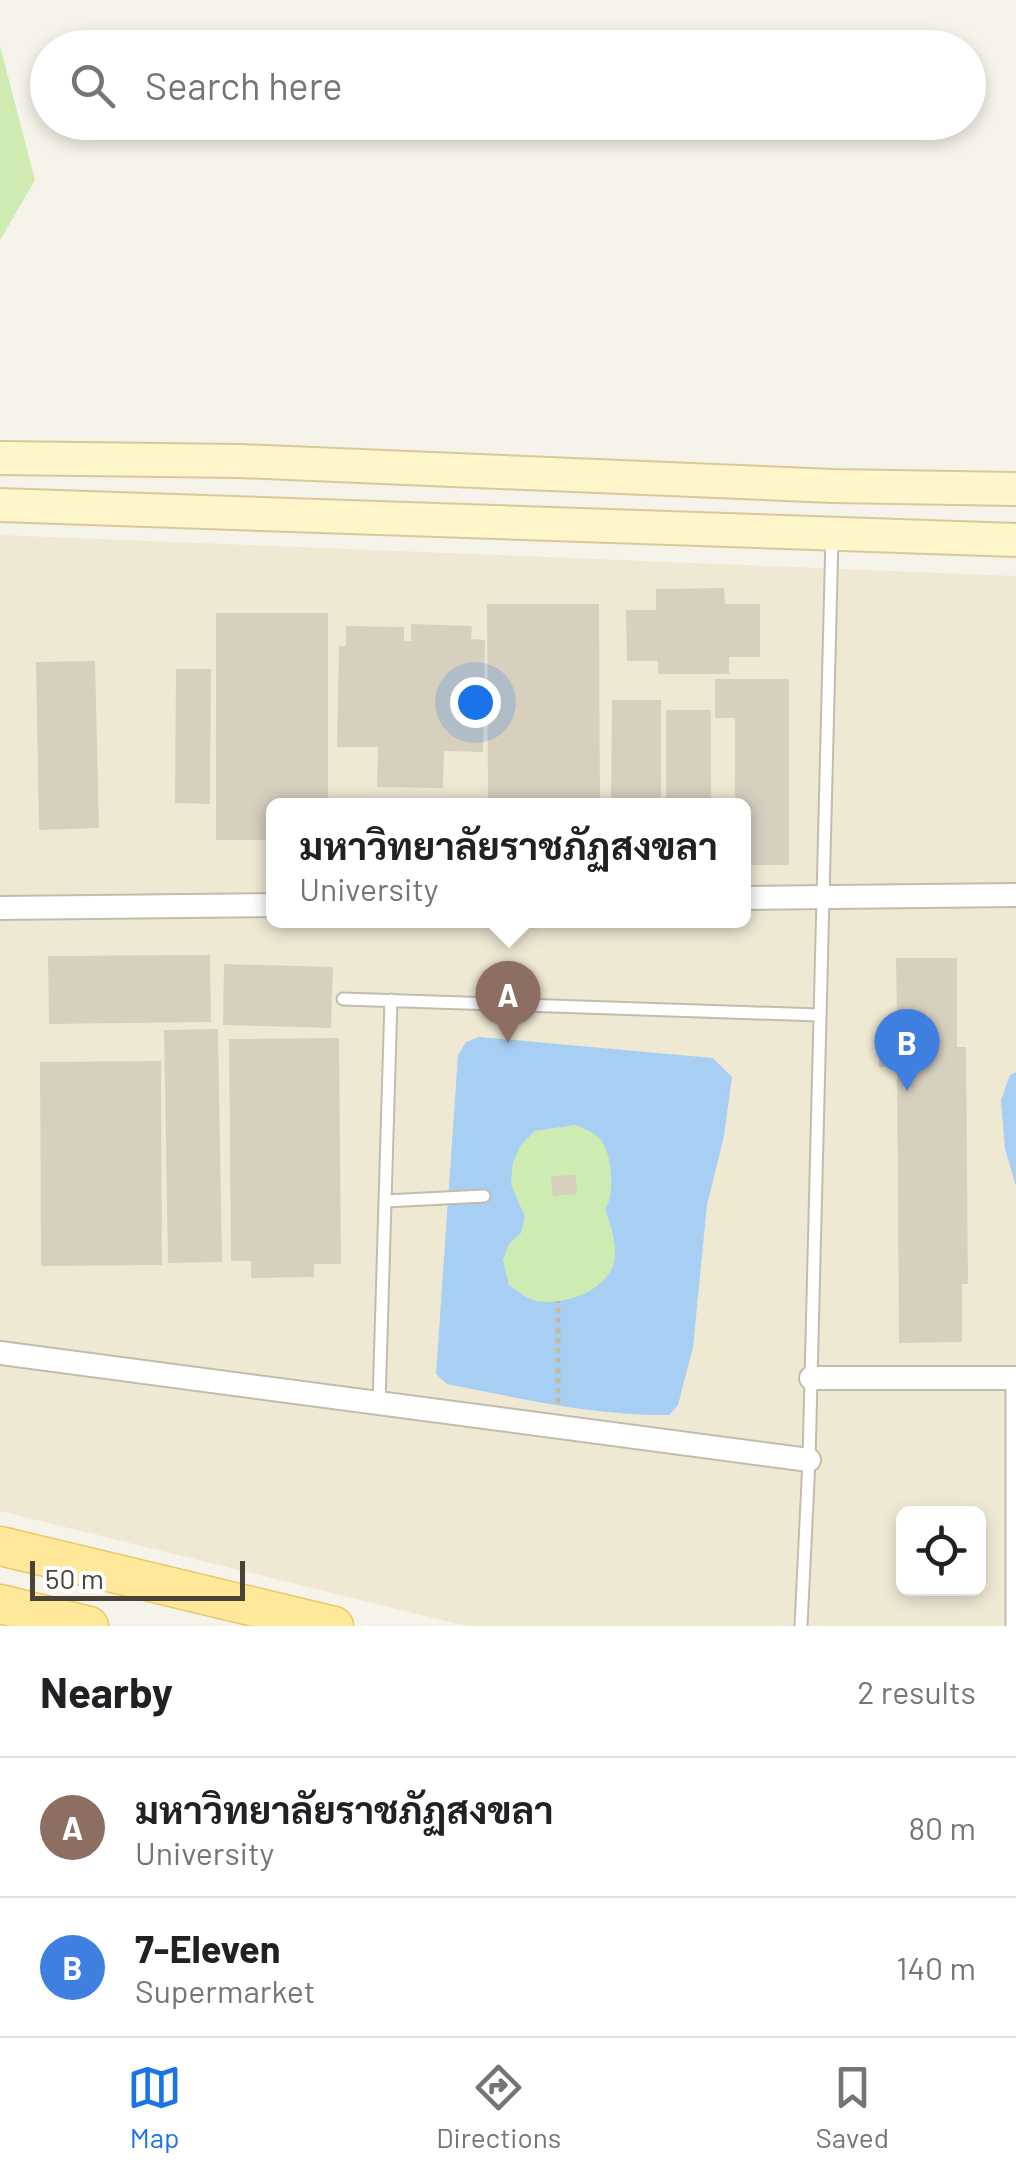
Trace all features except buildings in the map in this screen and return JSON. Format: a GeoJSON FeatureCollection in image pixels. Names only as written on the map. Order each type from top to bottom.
{"type":"FeatureCollection","features":[{"type":"Feature","properties":{"kind":"main road"},"geometry":{"type":"LineString","coordinates":[[0,458],[240,461],[833,486],[1016,489]]}},
{"type":"Feature","properties":{"kind":"main road"},"geometry":{"type":"LineString","coordinates":[[832,535],[833,486]]}},
{"type":"Feature","properties":{"kind":"main road"},"geometry":{"type":"LineString","coordinates":[[0,506],[1016,540]]}},
{"type":"Feature","properties":{"kind":"main road"},"geometry":{"type":"LineString","coordinates":[[0,1546],[334,1626]]}},
{"type":"Feature","properties":{"kind":"main road"},"geometry":{"type":"LineString","coordinates":[[0,1604],[88,1626]]}},
{"type":"Feature","properties":{"kind":"street"},"geometry":{"type":"LineString","coordinates":[[751,898],[1016,895]]}},
{"type":"Feature","properties":{"kind":"street"},"geometry":{"type":"LineString","coordinates":[[0,908],[266,904]]}},
{"type":"Feature","properties":{"kind":"street"},"geometry":{"type":"LineString","coordinates":[[0,1353],[809,1460]]}},
{"type":"Feature","properties":{"kind":"street"},"geometry":{"type":"LineString","coordinates":[[811,1378],[1014,1378]]}},
{"type":"Feature","properties":{"kind":"lane"},"geometry":{"type":"LineString","coordinates":[[801,1626],[809,1460],[832,535]]}},
{"type":"Feature","properties":{"kind":"lane"},"geometry":{"type":"LineString","coordinates":[[343,999],[819,1015]]}},
{"type":"Feature","properties":{"kind":"lane"},"geometry":{"type":"LineString","coordinates":[[380,1403],[391,1000]]}},
{"type":"Feature","properties":{"kind":"lane"},"geometry":{"type":"LineString","coordinates":[[386,1201],[484,1196]]}},
{"type":"Feature","properties":{"kind":"lane"},"geometry":{"type":"LineString","coordinates":[[1012,1626],[1014,1378]]}},
{"type":"Feature","properties":{"kind":"path"},"geometry":{"type":"LineString","coordinates":[[558,1301],[558,1405]]}},
{"type":"Feature","properties":{"kind":"shaded area"},"geometry":{"type":"Polygon","coordinates":[[[0,535],[1016,576],[1016,1626],[466,1626],[0,1511],[0,535]]]}},
{"type":"Feature","properties":{"kind":"green space"},"geometry":{"type":"Polygon","coordinates":[[[0,46],[35,180],[0,240],[0,46]]]}},
{"type":"Feature","properties":{"kind":"green space"},"geometry":{"type":"Polygon","coordinates":[[[575,1125],[598,1137],[609,1158],[611,1186],[605,1209],[614,1242],[614,1262],[602,1282],[582,1295],[558,1302],[536,1301],[509,1285],[503,1260],[509,1244],[521,1233],[525,1217],[511,1184],[513,1162],[521,1145],[535,1131],[575,1125]]]}},
{"type":"Feature","properties":{"kind":"water"},"geometry":{"type":"Polygon","coordinates":[[[479,1037],[713,1058],[732,1077],[724,1136],[707,1205],[693,1347],[678,1405],[669,1415],[613,1413],[529,1400],[447,1384],[436,1374],[458,1055],[466,1042],[479,1037]],[[575,1125],[535,1131],[521,1145],[513,1162],[511,1184],[525,1217],[521,1233],[509,1244],[503,1260],[509,1285],[536,1301],[582,1295],[602,1281],[614,1262],[614,1242],[605,1209],[611,1186],[609,1158],[600,1140],[575,1125]]]}},
{"type":"Feature","properties":{"kind":"water"},"geometry":{"type":"Polygon","coordinates":[[[1016,1072],[1016,1186],[1005,1149],[1001,1100],[1010,1075],[1016,1072]]]}},
{"type":"Feature","properties":{"kind":"place","name":"มหาวิทยาลัยราชภัฏสงขลา"},"geometry":{"type":"Point","coordinates":[508,1043]}},
{"type":"Feature","properties":{"kind":"place","name":"7-Eleven"},"geometry":{"type":"Point","coordinates":[907,1091]}}]}
